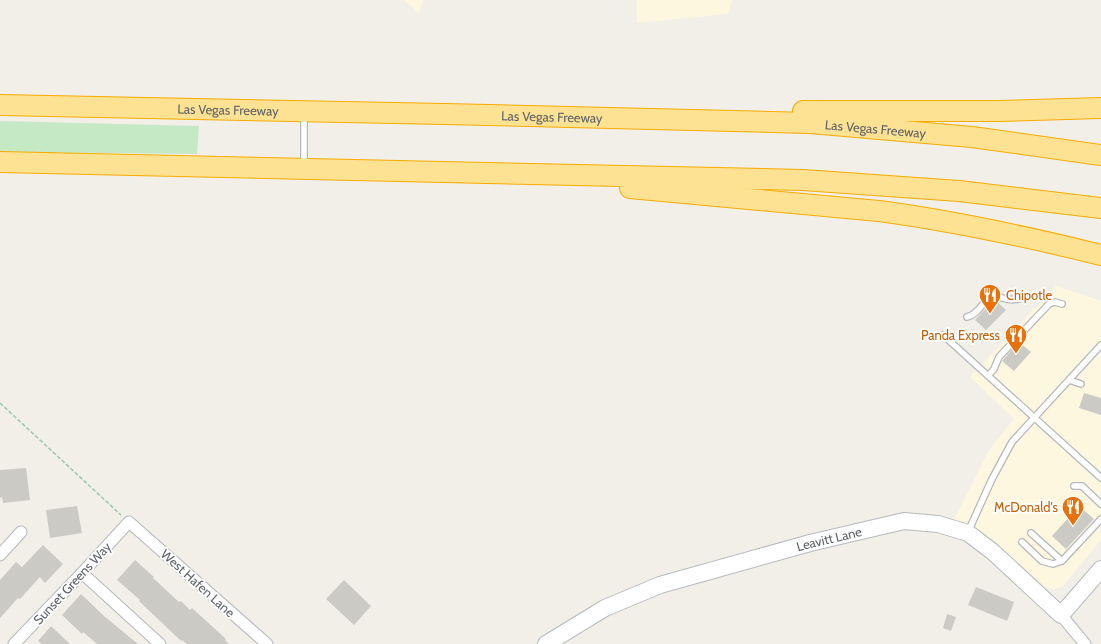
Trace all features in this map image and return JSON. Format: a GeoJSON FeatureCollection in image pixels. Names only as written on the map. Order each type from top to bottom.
{"type":"FeatureCollection","features":[{"type":"Feature","properties":{"kind":"highway","name":"Las Vegas Freeway"},"geometry":{"type":"LineString","coordinates":[[0,105],[810,123],[972,137],[1101,155]]}},
{"type":"Feature","properties":{"kind":"highway"},"geometry":{"type":"LineString","coordinates":[[445,114],[999,111],[1101,108]]}},
{"type":"Feature","properties":{"kind":"highway"},"geometry":{"type":"LineString","coordinates":[[0,162],[803,180],[959,192],[1101,208]]}},
{"type":"Feature","properties":{"kind":"highway"},"geometry":{"type":"LineString","coordinates":[[481,173],[906,215],[953,222],[1101,255]]}},
{"type":"Feature","properties":{"kind":"main road","name":"Leavitt Lane"},"geometry":{"type":"LineString","coordinates":[[546,644],[605,608],[660,585],[810,543],[904,521],[938,524],[968,533],[993,552],[1062,615]]}},
{"type":"Feature","properties":{"kind":"main road"},"geometry":{"type":"LineString","coordinates":[[1062,615],[1101,569]]}},
{"type":"Feature","properties":{"kind":"street","name":"Sunset Greens Way"},"geometry":{"type":"LineString","coordinates":[[14,644],[129,522]]}},
{"type":"Feature","properties":{"kind":"street","name":"West Hafen Lane"},"geometry":{"type":"LineString","coordinates":[[129,522],[266,644]]}},
{"type":"Feature","properties":{"kind":"street"},"geometry":{"type":"LineString","coordinates":[[0,555],[21,532]]}},
{"type":"Feature","properties":{"kind":"street"},"geometry":{"type":"LineString","coordinates":[[82,573],[160,644]]}},
{"type":"Feature","properties":{"kind":"street","name":"Leavitt Lane"},"geometry":{"type":"LineString","coordinates":[[1062,615],[1085,644]]}},
{"type":"Feature","properties":{"kind":"lane"},"geometry":{"type":"LineString","coordinates":[[304,111],[304,169]]}},
{"type":"Feature","properties":{"kind":"lane"},"geometry":{"type":"LineString","coordinates":[[967,317],[973,315],[993,297],[1013,301],[1021,298]]}},
{"type":"Feature","properties":{"kind":"lane"},"geometry":{"type":"LineString","coordinates":[[988,376],[994,369],[998,358],[1049,304],[1055,302],[1062,304]]}},
{"type":"Feature","properties":{"kind":"lane"},"geometry":{"type":"LineString","coordinates":[[943,335],[1101,478]]}},
{"type":"Feature","properties":{"kind":"lane"},"geometry":{"type":"LineString","coordinates":[[968,533],[992,479],[1012,442],[1101,345]]}},
{"type":"Feature","properties":{"kind":"lane"},"geometry":{"type":"LineString","coordinates":[[1069,380],[1081,384]]}},
{"type":"Feature","properties":{"kind":"lane"},"geometry":{"type":"LineString","coordinates":[[1074,486],[1082,486],[1101,504]]}},
{"type":"Feature","properties":{"kind":"lane"},"geometry":{"type":"LineString","coordinates":[[1022,542],[1042,561],[1053,564],[1062,561],[1101,520]]}},
{"type":"Feature","properties":{"kind":"lane"},"geometry":{"type":"LineString","coordinates":[[1031,533],[1062,561]]}},
{"type":"Feature","properties":{"kind":"path"},"geometry":{"type":"LineString","coordinates":[[0,403],[129,522]]}},
{"type":"Feature","properties":{"kind":"shaded area"},"geometry":{"type":"Polygon","coordinates":[[[404,0],[423,0],[419,13],[404,0]]]}},
{"type":"Feature","properties":{"kind":"shaded area"},"geometry":{"type":"Polygon","coordinates":[[[637,0],[732,0],[728,14],[637,23],[637,0]]]}},
{"type":"Feature","properties":{"kind":"shaded area"},"geometry":{"type":"Polygon","coordinates":[[[1056,286],[1101,301],[1101,540],[1062,587],[1055,589],[1047,588],[994,542],[953,522],[989,450],[1014,419],[970,377],[1056,286]]]}},
{"type":"Feature","properties":{"kind":"green space"},"geometry":{"type":"Polygon","coordinates":[[[0,121],[199,126],[197,154],[0,152],[0,121]]]}},
{"type":"Feature","properties":{"kind":"building","name":"Chipotle"},"geometry":{"type":"Polygon","coordinates":[[[993,301],[996,301],[1006,310],[986,330],[975,320],[993,301]]]}},
{"type":"Feature","properties":{"kind":"building"},"geometry":{"type":"Polygon","coordinates":[[[1019,342],[1031,352],[1014,371],[1002,361],[1019,342]]]}},
{"type":"Feature","properties":{"kind":"building"},"geometry":{"type":"Polygon","coordinates":[[[1084,393],[1101,398],[1101,415],[1079,408],[1084,393]]]}},
{"type":"Feature","properties":{"kind":"building"},"geometry":{"type":"Polygon","coordinates":[[[26,468],[30,500],[3,503],[2,497],[0,498],[0,470],[26,468]]]}},
{"type":"Feature","properties":{"kind":"building"},"geometry":{"type":"Polygon","coordinates":[[[77,506],[82,533],[50,538],[46,510],[77,506]]]}},
{"type":"Feature","properties":{"kind":"building","name":"McDonald's"},"geometry":{"type":"Polygon","coordinates":[[[1079,506],[1094,519],[1066,549],[1052,536],[1079,506]]]}},
{"type":"Feature","properties":{"kind":"building"},"geometry":{"type":"Polygon","coordinates":[[[43,545],[63,564],[45,583],[40,577],[0,618],[0,580],[16,562],[22,567],[43,545]]]}},
{"type":"Feature","properties":{"kind":"building"},"geometry":{"type":"Polygon","coordinates":[[[135,560],[179,602],[181,601],[190,610],[192,608],[226,639],[225,640],[229,644],[187,644],[182,640],[181,641],[139,601],[140,600],[117,580],[135,560]]]}},
{"type":"Feature","properties":{"kind":"building"},"geometry":{"type":"Polygon","coordinates":[[[344,580],[371,606],[354,625],[326,599],[344,580]]]}},
{"type":"Feature","properties":{"kind":"building"},"geometry":{"type":"Polygon","coordinates":[[[976,587],[1014,602],[1007,621],[968,605],[976,587]]]}},
{"type":"Feature","properties":{"kind":"building"},"geometry":{"type":"Polygon","coordinates":[[[81,594],[104,616],[138,644],[97,644],[83,632],[82,634],[62,615],[81,594]]]}},
{"type":"Feature","properties":{"kind":"building"},"geometry":{"type":"Polygon","coordinates":[[[947,614],[956,617],[951,631],[943,628],[947,614]]]}},
{"type":"Feature","properties":{"kind":"building"},"geometry":{"type":"Polygon","coordinates":[[[51,626],[70,644],[42,644],[38,641],[51,626]]]}},
{"type":"Feature","properties":{"kind":"place","name":"Chipotle"},"geometry":{"type":"Point","coordinates":[990,314]}},
{"type":"Feature","properties":{"kind":"place","name":"Panda Express"},"geometry":{"type":"Point","coordinates":[1016,354]}},
{"type":"Feature","properties":{"kind":"place","name":"McDonald's"},"geometry":{"type":"Point","coordinates":[1073,526]}}]}
